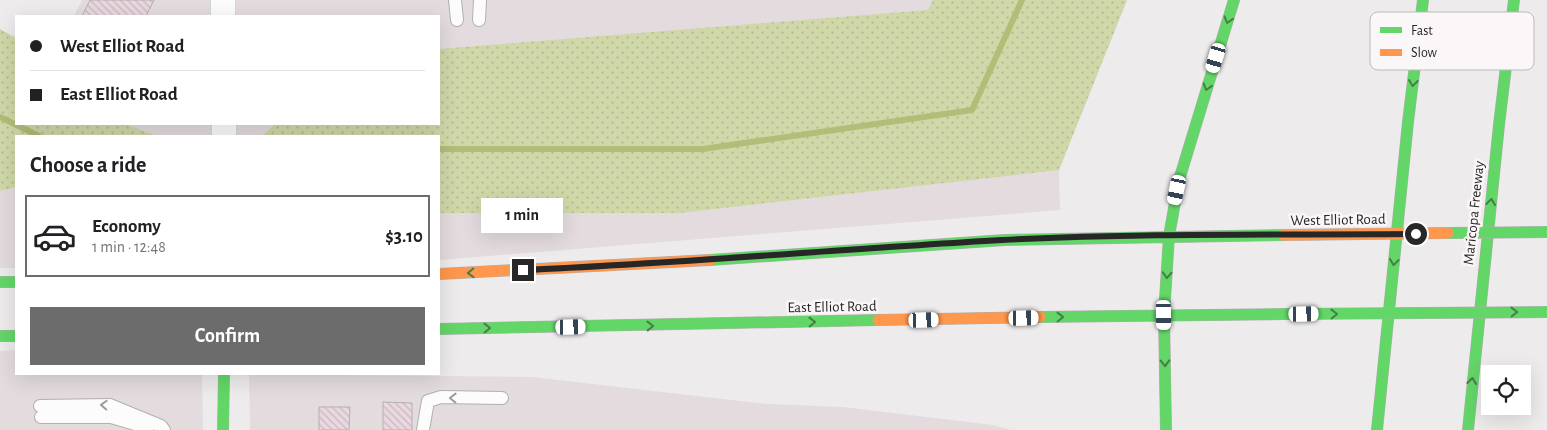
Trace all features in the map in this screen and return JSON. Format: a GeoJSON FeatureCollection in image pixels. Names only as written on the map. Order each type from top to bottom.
{"type":"FeatureCollection","features":[{"type":"Feature","properties":{"kind":"main road"},"geometry":{"type":"LineString","coordinates":[[1166,430],[1164,315],[1169,236],[1179,180],[1234,0]]}},
{"type":"Feature","properties":{"kind":"main road"},"geometry":{"type":"LineString","coordinates":[[1377,430],[1414,70]]}},
{"type":"Feature","properties":{"kind":"main road","name":"Maricopa Freeway"},"geometry":{"type":"LineString","coordinates":[[1468,430],[1505,70]]}},
{"type":"Feature","properties":{"kind":"main road","name":"West Elliot Road"},"geometry":{"type":"LineString","coordinates":[[1169,236],[1547,232]]}},
{"type":"Feature","properties":{"kind":"main road"},"geometry":{"type":"LineString","coordinates":[[440,274],[642,265],[1005,240],[1169,236]]}},
{"type":"Feature","properties":{"kind":"main road"},"geometry":{"type":"LineString","coordinates":[[0,282],[15,282]]}},
{"type":"Feature","properties":{"kind":"main road","name":"East Elliot Road"},"geometry":{"type":"LineString","coordinates":[[440,329],[1226,314],[1547,312]]}},
{"type":"Feature","properties":{"kind":"main road"},"geometry":{"type":"LineString","coordinates":[[0,336],[15,336]]}},
{"type":"Feature","properties":{"kind":"main road"},"geometry":{"type":"LineString","coordinates":[[223,430],[224,375]]}},
{"type":"Feature","properties":{"kind":"street"},"geometry":{"type":"LineString","coordinates":[[223,0],[223,15]]}},
{"type":"Feature","properties":{"kind":"lane"},"geometry":{"type":"LineString","coordinates":[[455,0],[457,20]]}},
{"type":"Feature","properties":{"kind":"lane"},"geometry":{"type":"LineString","coordinates":[[479,20],[480,0]]}},
{"type":"Feature","properties":{"kind":"lane"},"geometry":{"type":"LineString","coordinates":[[423,430],[428,401],[441,397],[502,398]]}},
{"type":"Feature","properties":{"kind":"lane"},"geometry":{"type":"LineString","coordinates":[[146,430],[135,424],[111,417],[41,411],[110,405],[161,426],[164,430]]}},
{"type":"Feature","properties":{"kind":"shaded area"},"geometry":{"type":"Polygon","coordinates":[[[82,0],[1127,0],[1059,170],[1060,210],[440,260],[440,135],[15,135],[20,125],[440,125],[440,15],[74,15],[82,0]]]}},
{"type":"Feature","properties":{"kind":"shaded area"},"geometry":{"type":"Polygon","coordinates":[[[15,136],[15,268],[0,268],[0,165],[15,136]]]}},
{"type":"Feature","properties":{"kind":"shaded area"},"geometry":{"type":"Polygon","coordinates":[[[15,350],[15,375],[202,375],[203,430],[0,430],[0,351],[15,350]]]}},
{"type":"Feature","properties":{"kind":"shaded area"},"geometry":{"type":"Polygon","coordinates":[[[249,375],[532,377],[766,404],[843,407],[993,425],[1011,430],[250,430],[249,375]]]}},
{"type":"Feature","properties":{"kind":"green space"},"geometry":{"type":"Polygon","coordinates":[[[933,0],[1127,0],[1059,170],[679,213],[440,213],[440,135],[263,135],[274,125],[440,125],[440,49],[928,10],[933,0]]]}},
{"type":"Feature","properties":{"kind":"green space"},"geometry":{"type":"Polygon","coordinates":[[[0,29],[15,37],[15,125],[128,125],[154,135],[15,135],[15,187],[0,191],[0,29]]]}},
{"type":"Feature","properties":{"kind":"building"},"geometry":{"type":"Polygon","coordinates":[[[90,0],[154,0],[146,15],[82,15],[90,0]]]}},
{"type":"Feature","properties":{"kind":"building"},"geometry":{"type":"Polygon","coordinates":[[[383,402],[412,403],[412,430],[383,430],[383,402]]]}},
{"type":"Feature","properties":{"kind":"building"},"geometry":{"type":"Polygon","coordinates":[[[319,407],[350,407],[349,430],[319,430],[319,407]]]}},
{"type":"Feature","properties":{"kind":"waterway"},"geometry":{"type":"LineString","coordinates":[[440,149],[703,149],[972,110],[1022,0]]}},
{"type":"Feature","properties":{"kind":"waterway"},"geometry":{"type":"LineString","coordinates":[[0,117],[15,124]]}},
{"type":"Feature","properties":{"kind":"waterway"},"geometry":{"type":"LineString","coordinates":[[16,125],[37,135]]}},
{"type":"Feature","properties":{"kind":"traffic: fast"},"geometry":{"type":"LineString","coordinates":[[1166,430],[1164,315],[1169,236],[1179,180],[1234,0]]}},
{"type":"Feature","properties":{"kind":"traffic: fast"},"geometry":{"type":"LineString","coordinates":[[1422,12],[1423,0]]}},
{"type":"Feature","properties":{"kind":"traffic: fast"},"geometry":{"type":"LineString","coordinates":[[1513,12],[1514,0]]}},
{"type":"Feature","properties":{"kind":"traffic: fast"},"geometry":{"type":"LineString","coordinates":[[1377,430],[1414,70]]}},
{"type":"Feature","properties":{"kind":"traffic: fast"},"geometry":{"type":"LineString","coordinates":[[1468,430],[1506,70]]}},
{"type":"Feature","properties":{"kind":"traffic: fast"},"geometry":{"type":"LineString","coordinates":[[1448,233],[1547,232]]}},
{"type":"Feature","properties":{"kind":"traffic: fast"},"geometry":{"type":"LineString","coordinates":[[710,260],[1005,240],[1284,235]]}},
{"type":"Feature","properties":{"kind":"traffic: fast"},"geometry":{"type":"LineString","coordinates":[[0,282],[15,282]]}},
{"type":"Feature","properties":{"kind":"traffic: fast"},"geometry":{"type":"LineString","coordinates":[[1285,314],[1547,312]]}},
{"type":"Feature","properties":{"kind":"traffic: fast"},"geometry":{"type":"LineString","coordinates":[[1040,317],[1285,314]]}},
{"type":"Feature","properties":{"kind":"traffic: fast"},"geometry":{"type":"LineString","coordinates":[[440,329],[878,320]]}},
{"type":"Feature","properties":{"kind":"traffic: fast"},"geometry":{"type":"LineString","coordinates":[[0,336],[15,336]]}},
{"type":"Feature","properties":{"kind":"traffic: fast"},"geometry":{"type":"LineString","coordinates":[[223,430],[224,375]]}},
{"type":"Feature","properties":{"kind":"traffic: slow"},"geometry":{"type":"LineString","coordinates":[[1284,235],[1448,233]]}},
{"type":"Feature","properties":{"kind":"traffic: slow"},"geometry":{"type":"LineString","coordinates":[[440,274],[710,260]]}},
{"type":"Feature","properties":{"kind":"traffic: slow"},"geometry":{"type":"LineString","coordinates":[[878,320],[1040,317]]}},
{"type":"Feature","properties":{"kind":"route"},"geometry":{"type":"LineString","coordinates":[[523,270],[642,265],[1005,240],[1131,236],[1416,234]]}}]}
